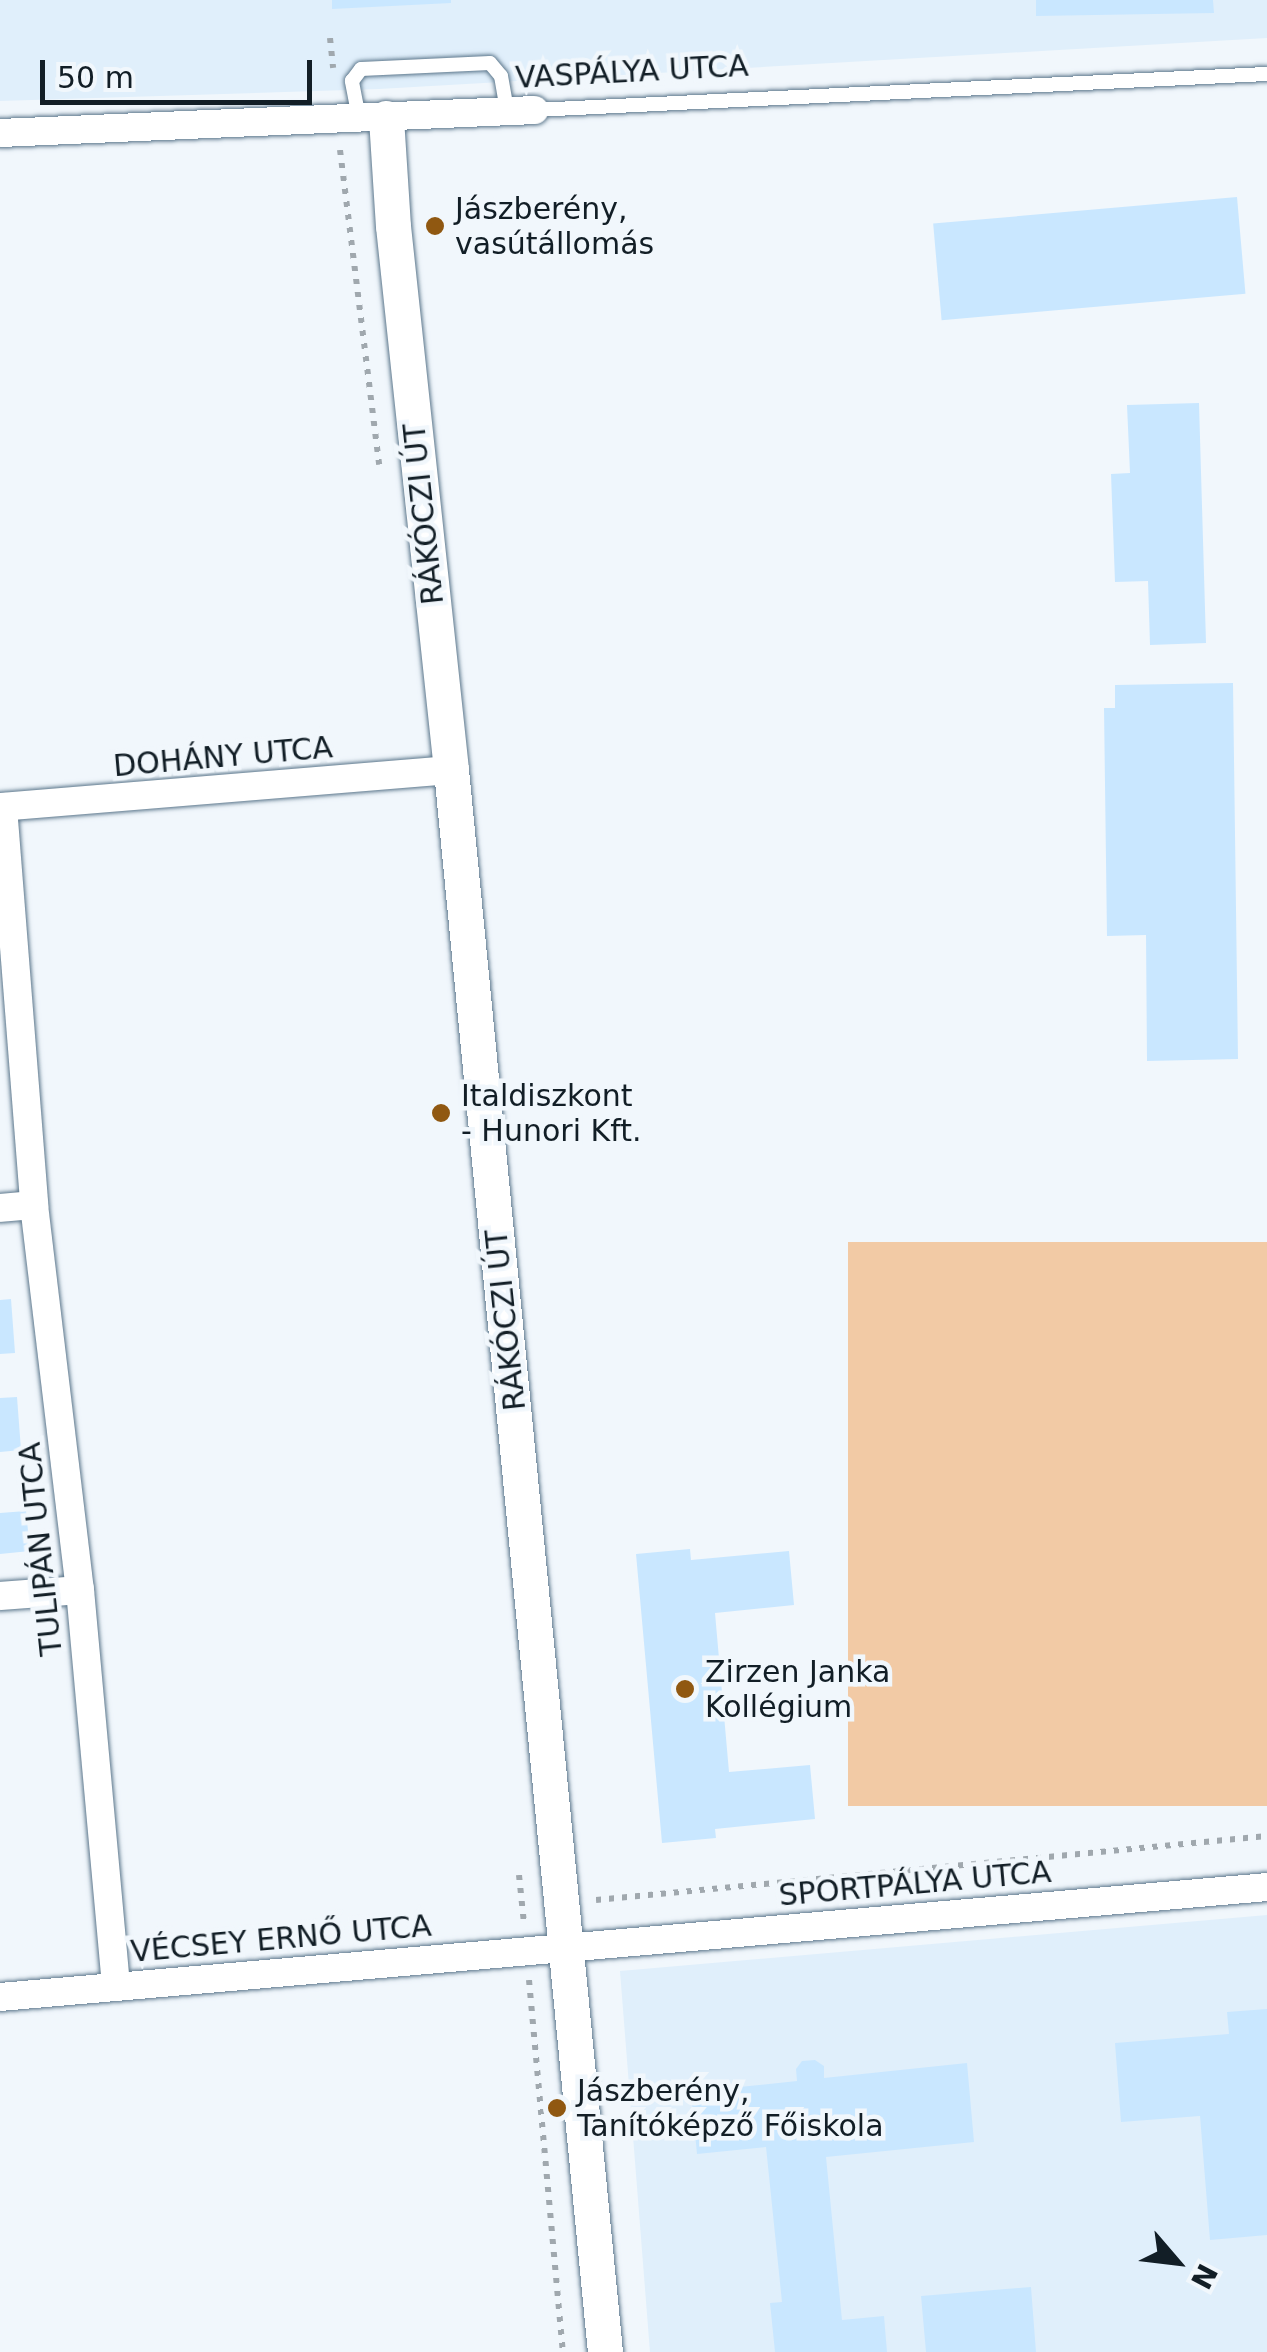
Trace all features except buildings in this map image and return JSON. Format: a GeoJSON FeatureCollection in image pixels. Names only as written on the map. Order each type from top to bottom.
{"type":"FeatureCollection","features":[{"type":"Feature","properties":{"kind":"street","name":"VASPÁLYA UTCA"},"geometry":{"type":"LineString","coordinates":[[0,133],[521,110]]}},
{"type":"Feature","properties":{"kind":"street","name":"RÁKÓCZI ÚT"},"geometry":{"type":"LineString","coordinates":[[360,119],[400,288],[606,2352]]}},
{"type":"Feature","properties":{"kind":"street","name":"DOHÁNY UTCA"},"geometry":{"type":"LineString","coordinates":[[1,807],[451,770]]}},
{"type":"Feature","properties":{"kind":"street","name":"TULIPÁN UTCA"},"geometry":{"type":"LineString","coordinates":[[1,807],[34,1205],[80,1590],[116,1986]]}},
{"type":"Feature","properties":{"kind":"street"},"geometry":{"type":"LineString","coordinates":[[0,1208],[34,1205]]}},
{"type":"Feature","properties":{"kind":"street"},"geometry":{"type":"LineString","coordinates":[[0,1596],[80,1590]]}},
{"type":"Feature","properties":{"kind":"street","name":"SPORTPÁLYA UTCA"},"geometry":{"type":"LineString","coordinates":[[568,1946],[1267,1887]]}},
{"type":"Feature","properties":{"kind":"street","name":"VÉCSEY ERNŐ UTCA"},"geometry":{"type":"LineString","coordinates":[[0,1996],[568,1946]]}},
{"type":"Feature","properties":{"kind":"lane"},"geometry":{"type":"LineString","coordinates":[[360,119],[352,82],[362,69],[490,62],[521,110]]}},
{"type":"Feature","properties":{"kind":"lane","name":"VASPÁLYA UTCA"},"geometry":{"type":"LineString","coordinates":[[521,110],[1267,74]]}},
{"type":"Feature","properties":{"kind":"path"},"geometry":{"type":"LineString","coordinates":[[360,119],[380,469]]}},
{"type":"Feature","properties":{"kind":"path"},"geometry":{"type":"LineString","coordinates":[[620,1899],[1267,1836]]}},
{"type":"Feature","properties":{"kind":"path"},"geometry":{"type":"LineString","coordinates":[[518,1866],[563,2352]]}},
{"type":"Feature","properties":{"kind":"shaded area"},"geometry":{"type":"Polygon","coordinates":[[[0,0],[1267,0],[1267,38],[379,89],[0,101],[0,0]]]}},
{"type":"Feature","properties":{"kind":"shaded area"},"geometry":{"type":"Polygon","coordinates":[[[848,1242],[1267,1242],[1267,1806],[848,1806],[848,1242]]]}},
{"type":"Feature","properties":{"kind":"shaded area"},"geometry":{"type":"Polygon","coordinates":[[[1267,1915],[1267,2352],[650,2352],[620,1971],[1267,1915]]]}},
{"type":"Feature","properties":{"kind":"place","name":"Jászberény, vasútállomás"},"geometry":{"type":"Point","coordinates":[435,226]}},
{"type":"Feature","properties":{"kind":"place","name":"Italdiszkont - Hunori Kft."},"geometry":{"type":"Point","coordinates":[441,1113]}},
{"type":"Feature","properties":{"kind":"place","name":"Zirzen Janka Kollégium"},"geometry":{"type":"Point","coordinates":[685,1689]}},
{"type":"Feature","properties":{"kind":"place","name":"Jászberény, Tanítóképző Főiskola"},"geometry":{"type":"Point","coordinates":[557,2108]}}]}
